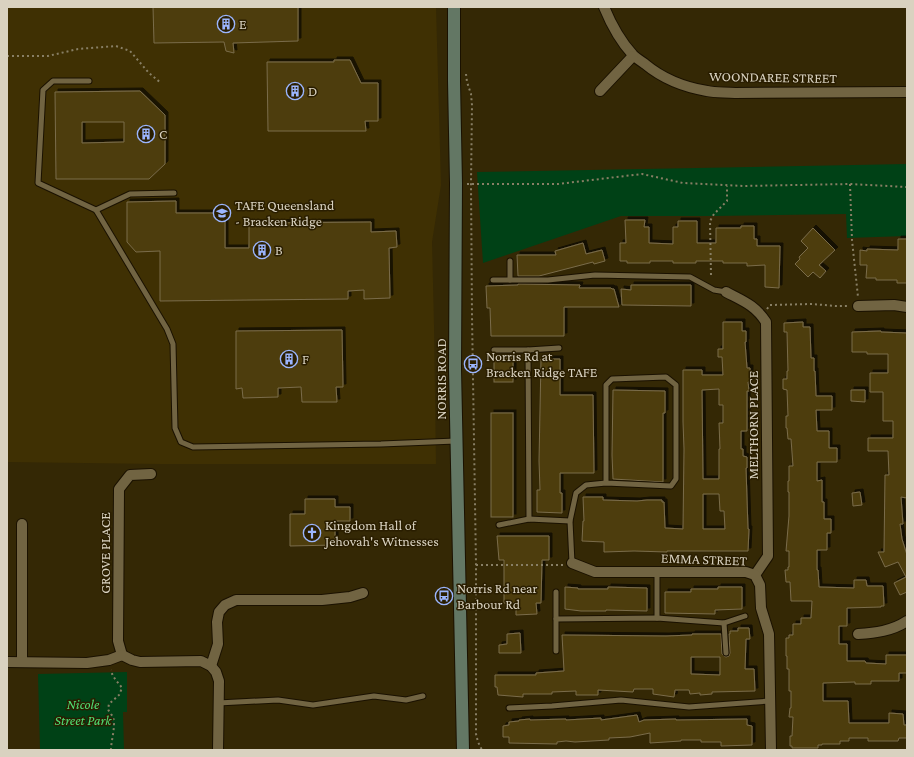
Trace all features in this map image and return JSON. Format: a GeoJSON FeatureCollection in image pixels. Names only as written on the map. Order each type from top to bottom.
{"type":"FeatureCollection","features":[{"type":"Feature","properties":{"kind":"main road","name":"NORRIS ROAD"},"geometry":{"type":"LineString","coordinates":[[454,7],[456,183],[455,369],[463,750]]}},
{"type":"Feature","properties":{"kind":"street","name":"WOONDAREE STREET"},"geometry":{"type":"LineString","coordinates":[[604,7],[621,39],[633,56],[669,80],[687,87],[709,91],[734,92],[907,92]]}},
{"type":"Feature","properties":{"kind":"street"},"geometry":{"type":"LineString","coordinates":[[600,91],[633,56]]}},
{"type":"Feature","properties":{"kind":"street"},"geometry":{"type":"LineString","coordinates":[[726,292],[753,306],[762,315]]}},
{"type":"Feature","properties":{"kind":"street"},"geometry":{"type":"LineString","coordinates":[[858,306],[894,305],[907,307]]}},
{"type":"Feature","properties":{"kind":"street","name":"MELTHORN PLACE"},"geometry":{"type":"LineString","coordinates":[[755,576],[768,556],[766,322],[762,315]]}},
{"type":"Feature","properties":{"kind":"street","name":"GROVE PLACE"},"geometry":{"type":"LineString","coordinates":[[122,654],[118,641],[118,489],[130,475],[151,474]]}},
{"type":"Feature","properties":{"kind":"street"},"geometry":{"type":"LineString","coordinates":[[22,524],[22,662]]}},
{"type":"Feature","properties":{"kind":"street","name":"EMMA STREET"},"geometry":{"type":"LineString","coordinates":[[572,562],[595,572],[746,572],[755,576],[760,585],[761,608],[769,634],[771,750]]}},
{"type":"Feature","properties":{"kind":"street"},"geometry":{"type":"LineString","coordinates":[[211,666],[218,644],[219,612],[225,605],[236,600],[322,600],[350,597],[363,593]]}},
{"type":"Feature","properties":{"kind":"street"},"geometry":{"type":"LineString","coordinates":[[858,634],[889,630],[907,621]]}},
{"type":"Feature","properties":{"kind":"street"},"geometry":{"type":"LineString","coordinates":[[7,662],[87,663],[109,660],[122,654],[132,660],[140,662],[201,661],[211,666],[216,672],[219,681],[218,750]]}},
{"type":"Feature","properties":{"kind":"lane"},"geometry":{"type":"LineString","coordinates":[[89,81],[53,81],[43,90],[38,184],[96,210],[167,329],[173,344],[174,428],[181,442],[193,447],[381,444],[456,441]]}},
{"type":"Feature","properties":{"kind":"lane"},"geometry":{"type":"LineString","coordinates":[[96,210],[130,194],[174,193]]}},
{"type":"Feature","properties":{"kind":"lane"},"geometry":{"type":"LineString","coordinates":[[510,261],[510,280]]}},
{"type":"Feature","properties":{"kind":"lane"},"geometry":{"type":"LineString","coordinates":[[493,280],[548,280],[595,275],[690,277],[714,290],[726,292]]}},
{"type":"Feature","properties":{"kind":"lane"},"geometry":{"type":"LineString","coordinates":[[494,350],[559,348]]}},
{"type":"Feature","properties":{"kind":"lane"},"geometry":{"type":"LineString","coordinates":[[528,350],[528,519]]}},
{"type":"Feature","properties":{"kind":"lane"},"geometry":{"type":"LineString","coordinates":[[572,562],[570,521],[576,493],[586,485],[606,483],[671,486],[676,479],[676,385],[666,377],[612,379],[606,385],[606,483]]}},
{"type":"Feature","properties":{"kind":"lane"},"geometry":{"type":"LineString","coordinates":[[499,525],[528,519],[570,521]]}},
{"type":"Feature","properties":{"kind":"lane"},"geometry":{"type":"LineString","coordinates":[[657,572],[657,618]]}},
{"type":"Feature","properties":{"kind":"lane"},"geometry":{"type":"LineString","coordinates":[[556,592],[556,651]]}},
{"type":"Feature","properties":{"kind":"lane"},"geometry":{"type":"LineString","coordinates":[[556,619],[657,618],[724,623],[745,616]]}},
{"type":"Feature","properties":{"kind":"lane"},"geometry":{"type":"LineString","coordinates":[[724,623],[726,653]]}},
{"type":"Feature","properties":{"kind":"lane"},"geometry":{"type":"LineString","coordinates":[[218,703],[278,700],[313,705],[374,696],[406,700],[422,696]]}},
{"type":"Feature","properties":{"kind":"lane"},"geometry":{"type":"LineString","coordinates":[[509,708],[621,700],[689,707],[770,701]]}},
{"type":"Feature","properties":{"kind":"path"},"geometry":{"type":"LineString","coordinates":[[7,56],[48,56],[78,49],[116,46],[130,51],[149,73],[161,83]]}},
{"type":"Feature","properties":{"kind":"path"},"geometry":{"type":"LineString","coordinates":[[466,67],[467,82],[471,94],[472,105],[471,184],[476,565],[476,734],[482,750]]}},
{"type":"Feature","properties":{"kind":"path"},"geometry":{"type":"LineString","coordinates":[[456,183],[558,184],[642,174],[683,182],[743,186],[850,184],[907,187]]}},
{"type":"Feature","properties":{"kind":"path"},"geometry":{"type":"LineString","coordinates":[[762,315],[770,305],[812,304],[858,306],[852,240],[850,184]]}},
{"type":"Feature","properties":{"kind":"path"},"geometry":{"type":"LineString","coordinates":[[711,276],[710,221],[714,214],[727,201],[727,185]]}},
{"type":"Feature","properties":{"kind":"path"},"geometry":{"type":"LineString","coordinates":[[476,565],[560,565],[572,562]]}},
{"type":"Feature","properties":{"kind":"path"},"geometry":{"type":"LineString","coordinates":[[109,660],[112,675],[122,688],[119,695],[109,704],[108,709],[113,718],[114,729],[111,750]]}},
{"type":"Feature","properties":{"kind":"shaded area","name":"TAFE Queensland - Bracken Ridge"},"geometry":{"type":"Polygon","coordinates":[[[7,7],[436,7],[441,185],[432,242],[436,464],[160,464],[7,462],[7,7]]]}},
{"type":"Feature","properties":{"kind":"green space"},"geometry":{"type":"Polygon","coordinates":[[[907,164],[907,236],[847,238],[846,214],[621,216],[483,263],[477,172],[907,164]]]}},
{"type":"Feature","properties":{"kind":"green space","name":"Nicole Street Park"},"geometry":{"type":"Polygon","coordinates":[[[127,672],[127,712],[123,712],[124,750],[40,750],[38,674],[127,672]]]}},
{"type":"Feature","properties":{"kind":"building","name":"E"},"geometry":{"type":"Polygon","coordinates":[[[153,7],[298,7],[298,41],[233,43],[234,53],[226,51],[224,42],[154,43],[153,7]]]}},
{"type":"Feature","properties":{"kind":"building","name":"D"},"geometry":{"type":"Polygon","coordinates":[[[334,60],[350,60],[361,83],[378,83],[378,121],[365,121],[366,131],[268,131],[267,62],[334,62],[334,60]]]}},
{"type":"Feature","properties":{"kind":"building","name":"C"},"geometry":{"type":"Polygon","coordinates":[[[140,91],[165,115],[165,164],[149,179],[56,179],[55,92],[140,91]],[[82,122],[82,143],[124,142],[124,122],[82,122]]]}},
{"type":"Feature","properties":{"kind":"building","name":"B"},"geometry":{"type":"Polygon","coordinates":[[[176,201],[176,213],[225,213],[225,248],[249,248],[249,223],[371,222],[371,232],[396,231],[397,247],[389,248],[390,298],[364,299],[364,290],[348,291],[348,299],[160,301],[160,251],[136,252],[127,242],[127,202],[176,201]]]}},
{"type":"Feature","properties":{"kind":"building"},"geometry":{"type":"Polygon","coordinates":[[[625,220],[645,220],[644,227],[649,227],[649,243],[673,244],[673,227],[678,227],[678,221],[697,221],[697,243],[716,243],[716,228],[741,228],[741,226],[754,226],[754,239],[757,239],[757,246],[780,246],[779,288],[765,287],[765,265],[747,266],[747,263],[723,263],[723,261],[673,263],[673,261],[650,261],[650,263],[627,263],[627,261],[620,261],[620,243],[626,243],[625,220]]]}},
{"type":"Feature","properties":{"kind":"building"},"geometry":{"type":"Polygon","coordinates":[[[813,228],[835,250],[819,265],[826,271],[820,278],[813,272],[808,277],[795,264],[800,259],[799,257],[808,248],[801,241],[813,228]]]}},
{"type":"Feature","properties":{"kind":"building"},"geometry":{"type":"Polygon","coordinates":[[[898,239],[907,239],[907,283],[897,283],[897,280],[876,280],[876,278],[866,278],[867,265],[860,265],[860,250],[898,250],[898,239]]]}},
{"type":"Feature","properties":{"kind":"building"},"geometry":{"type":"Polygon","coordinates":[[[583,243],[586,254],[602,250],[605,261],[594,264],[593,262],[539,276],[518,276],[517,255],[556,255],[555,251],[583,243]]]}},
{"type":"Feature","properties":{"kind":"building"},"geometry":{"type":"Polygon","coordinates":[[[518,284],[580,285],[579,288],[611,288],[614,289],[619,307],[564,307],[564,336],[491,336],[490,308],[487,308],[486,286],[518,284]]]}},
{"type":"Feature","properties":{"kind":"building"},"geometry":{"type":"Polygon","coordinates":[[[631,285],[691,285],[691,306],[622,305],[621,289],[631,290],[631,285]]]}},
{"type":"Feature","properties":{"kind":"building"},"geometry":{"type":"Polygon","coordinates":[[[723,322],[742,322],[742,331],[746,331],[745,342],[747,368],[750,368],[750,382],[748,382],[749,391],[747,391],[747,431],[741,431],[741,449],[743,449],[743,456],[747,457],[746,468],[749,529],[748,551],[604,552],[604,542],[582,541],[584,521],[583,497],[603,497],[603,500],[662,500],[662,502],[664,502],[665,528],[683,529],[683,370],[702,370],[702,375],[723,375],[722,357],[718,357],[718,349],[723,349],[723,322]],[[719,389],[702,390],[703,479],[719,479],[719,423],[723,423],[723,405],[719,405],[719,389]],[[703,494],[703,529],[725,529],[724,511],[720,511],[719,494],[703,494]]]}},
{"type":"Feature","properties":{"kind":"building"},"geometry":{"type":"Polygon","coordinates":[[[803,322],[803,327],[810,327],[811,358],[814,358],[816,396],[832,396],[832,410],[816,410],[817,431],[829,431],[829,448],[837,448],[837,462],[817,462],[817,481],[822,480],[824,519],[831,519],[831,533],[827,533],[827,550],[817,550],[819,587],[854,588],[854,580],[866,580],[867,586],[883,586],[884,606],[847,608],[847,626],[839,626],[839,644],[847,644],[847,661],[865,661],[866,663],[886,664],[886,655],[907,655],[907,673],[899,673],[899,681],[871,681],[871,684],[855,684],[855,682],[823,683],[823,701],[848,701],[849,723],[889,723],[889,713],[903,714],[904,725],[907,725],[907,738],[899,738],[898,741],[868,741],[868,738],[849,738],[849,741],[840,741],[840,744],[822,744],[818,745],[818,748],[792,748],[792,746],[790,746],[793,717],[789,717],[791,708],[791,691],[789,691],[789,669],[787,669],[786,638],[789,638],[789,635],[793,635],[793,624],[801,624],[801,618],[811,618],[812,601],[791,601],[790,582],[786,582],[785,570],[788,570],[789,567],[789,551],[786,551],[789,516],[788,481],[789,466],[793,466],[791,439],[788,439],[786,428],[786,416],[788,416],[787,390],[783,389],[783,379],[787,379],[788,371],[787,332],[784,332],[784,323],[803,322]]]}},
{"type":"Feature","properties":{"kind":"building","name":"F"},"geometry":{"type":"Polygon","coordinates":[[[342,330],[343,387],[336,387],[337,402],[302,402],[301,387],[278,388],[278,397],[243,398],[242,388],[236,389],[236,331],[342,330]]]}},
{"type":"Feature","properties":{"kind":"building"},"geometry":{"type":"Polygon","coordinates":[[[881,331],[907,333],[907,498],[901,497],[903,524],[900,524],[902,539],[907,555],[907,592],[900,595],[894,583],[906,577],[898,562],[885,567],[878,552],[884,552],[885,475],[889,475],[888,451],[868,451],[868,438],[893,438],[893,421],[883,421],[883,392],[870,392],[870,373],[888,373],[888,354],[852,352],[852,332],[881,331]]]}},
{"type":"Feature","properties":{"kind":"building"},"geometry":{"type":"Polygon","coordinates":[[[494,358],[513,358],[513,382],[494,382],[494,358]]]}},
{"type":"Feature","properties":{"kind":"building"},"geometry":{"type":"Polygon","coordinates":[[[541,359],[560,359],[560,395],[593,395],[594,473],[560,473],[562,513],[537,512],[537,490],[540,490],[539,461],[541,359]]]}},
{"type":"Feature","properties":{"kind":"building"},"geometry":{"type":"Polygon","coordinates":[[[613,390],[665,391],[665,413],[663,413],[663,482],[613,479],[613,390]]]}},
{"type":"Feature","properties":{"kind":"building"},"geometry":{"type":"Polygon","coordinates":[[[851,390],[865,390],[865,402],[851,401],[851,390]]]}},
{"type":"Feature","properties":{"kind":"building"},"geometry":{"type":"Polygon","coordinates":[[[491,413],[513,413],[513,517],[491,517],[491,413]]]}},
{"type":"Feature","properties":{"kind":"building"},"geometry":{"type":"Polygon","coordinates":[[[860,492],[862,505],[853,506],[852,493],[860,492]]]}},
{"type":"Feature","properties":{"kind":"building","name":"Kingdom Hall of Jehovah's Witnesses"},"geometry":{"type":"Polygon","coordinates":[[[305,499],[335,499],[335,507],[350,507],[350,521],[335,521],[335,545],[290,546],[290,514],[305,514],[305,499]]]}},
{"type":"Feature","properties":{"kind":"building"},"geometry":{"type":"Polygon","coordinates":[[[497,536],[549,536],[549,560],[542,560],[541,603],[536,603],[537,614],[516,615],[516,603],[504,603],[504,560],[499,560],[497,536]]]}},
{"type":"Feature","properties":{"kind":"building"},"geometry":{"type":"Polygon","coordinates":[[[565,587],[578,589],[608,589],[608,587],[647,588],[647,611],[581,611],[565,609],[565,587]]]}},
{"type":"Feature","properties":{"kind":"building"},"geometry":{"type":"Polygon","coordinates":[[[718,587],[742,587],[742,609],[715,610],[715,614],[665,613],[665,592],[691,592],[691,589],[718,589],[718,587]]]}},
{"type":"Feature","properties":{"kind":"building"},"geometry":{"type":"Polygon","coordinates":[[[738,628],[749,628],[750,639],[746,639],[745,669],[754,669],[755,691],[712,692],[712,694],[700,695],[700,693],[690,694],[689,690],[675,690],[674,697],[653,694],[653,689],[634,689],[633,692],[598,690],[598,695],[576,695],[576,691],[552,692],[552,694],[523,694],[523,697],[498,695],[497,687],[495,687],[495,675],[536,675],[536,673],[564,671],[562,635],[666,636],[721,634],[722,654],[726,657],[729,656],[730,653],[730,631],[738,631],[738,628]],[[691,657],[691,674],[720,675],[720,657],[691,657]]]}},
{"type":"Feature","properties":{"kind":"building"},"geometry":{"type":"Polygon","coordinates":[[[520,633],[521,653],[499,653],[499,645],[507,644],[507,634],[520,633]]]}},
{"type":"Feature","properties":{"kind":"building"},"geometry":{"type":"Polygon","coordinates":[[[637,715],[639,722],[644,720],[676,719],[747,719],[747,725],[752,726],[752,745],[721,746],[721,742],[701,742],[701,740],[650,743],[650,733],[630,737],[609,738],[609,740],[575,742],[566,741],[557,742],[557,744],[509,743],[509,737],[503,737],[503,726],[509,725],[509,722],[519,720],[601,718],[601,720],[637,715]]]}},
{"type":"Feature","properties":{"kind":"place","name":"E"},"geometry":{"type":"Point","coordinates":[226,24]}},
{"type":"Feature","properties":{"kind":"place","name":"D"},"geometry":{"type":"Point","coordinates":[295,91]}},
{"type":"Feature","properties":{"kind":"place","name":"C"},"geometry":{"type":"Point","coordinates":[146,134]}},
{"type":"Feature","properties":{"kind":"place","name":"TAFE Queensland - Bracken Ridge"},"geometry":{"type":"Point","coordinates":[222,213]}},
{"type":"Feature","properties":{"kind":"place","name":"B"},"geometry":{"type":"Point","coordinates":[262,250]}},
{"type":"Feature","properties":{"kind":"place","name":"F"},"geometry":{"type":"Point","coordinates":[289,359]}},
{"type":"Feature","properties":{"kind":"place","name":"Norris Rd at Bracken Ridge TAFE"},"geometry":{"type":"Point","coordinates":[473,364]}},
{"type":"Feature","properties":{"kind":"place","name":"Kingdom Hall of Jehovah's Witnesses"},"geometry":{"type":"Point","coordinates":[312,533]}},
{"type":"Feature","properties":{"kind":"place","name":"Norris Rd near Barbour Rd"},"geometry":{"type":"Point","coordinates":[444,596]}}]}
